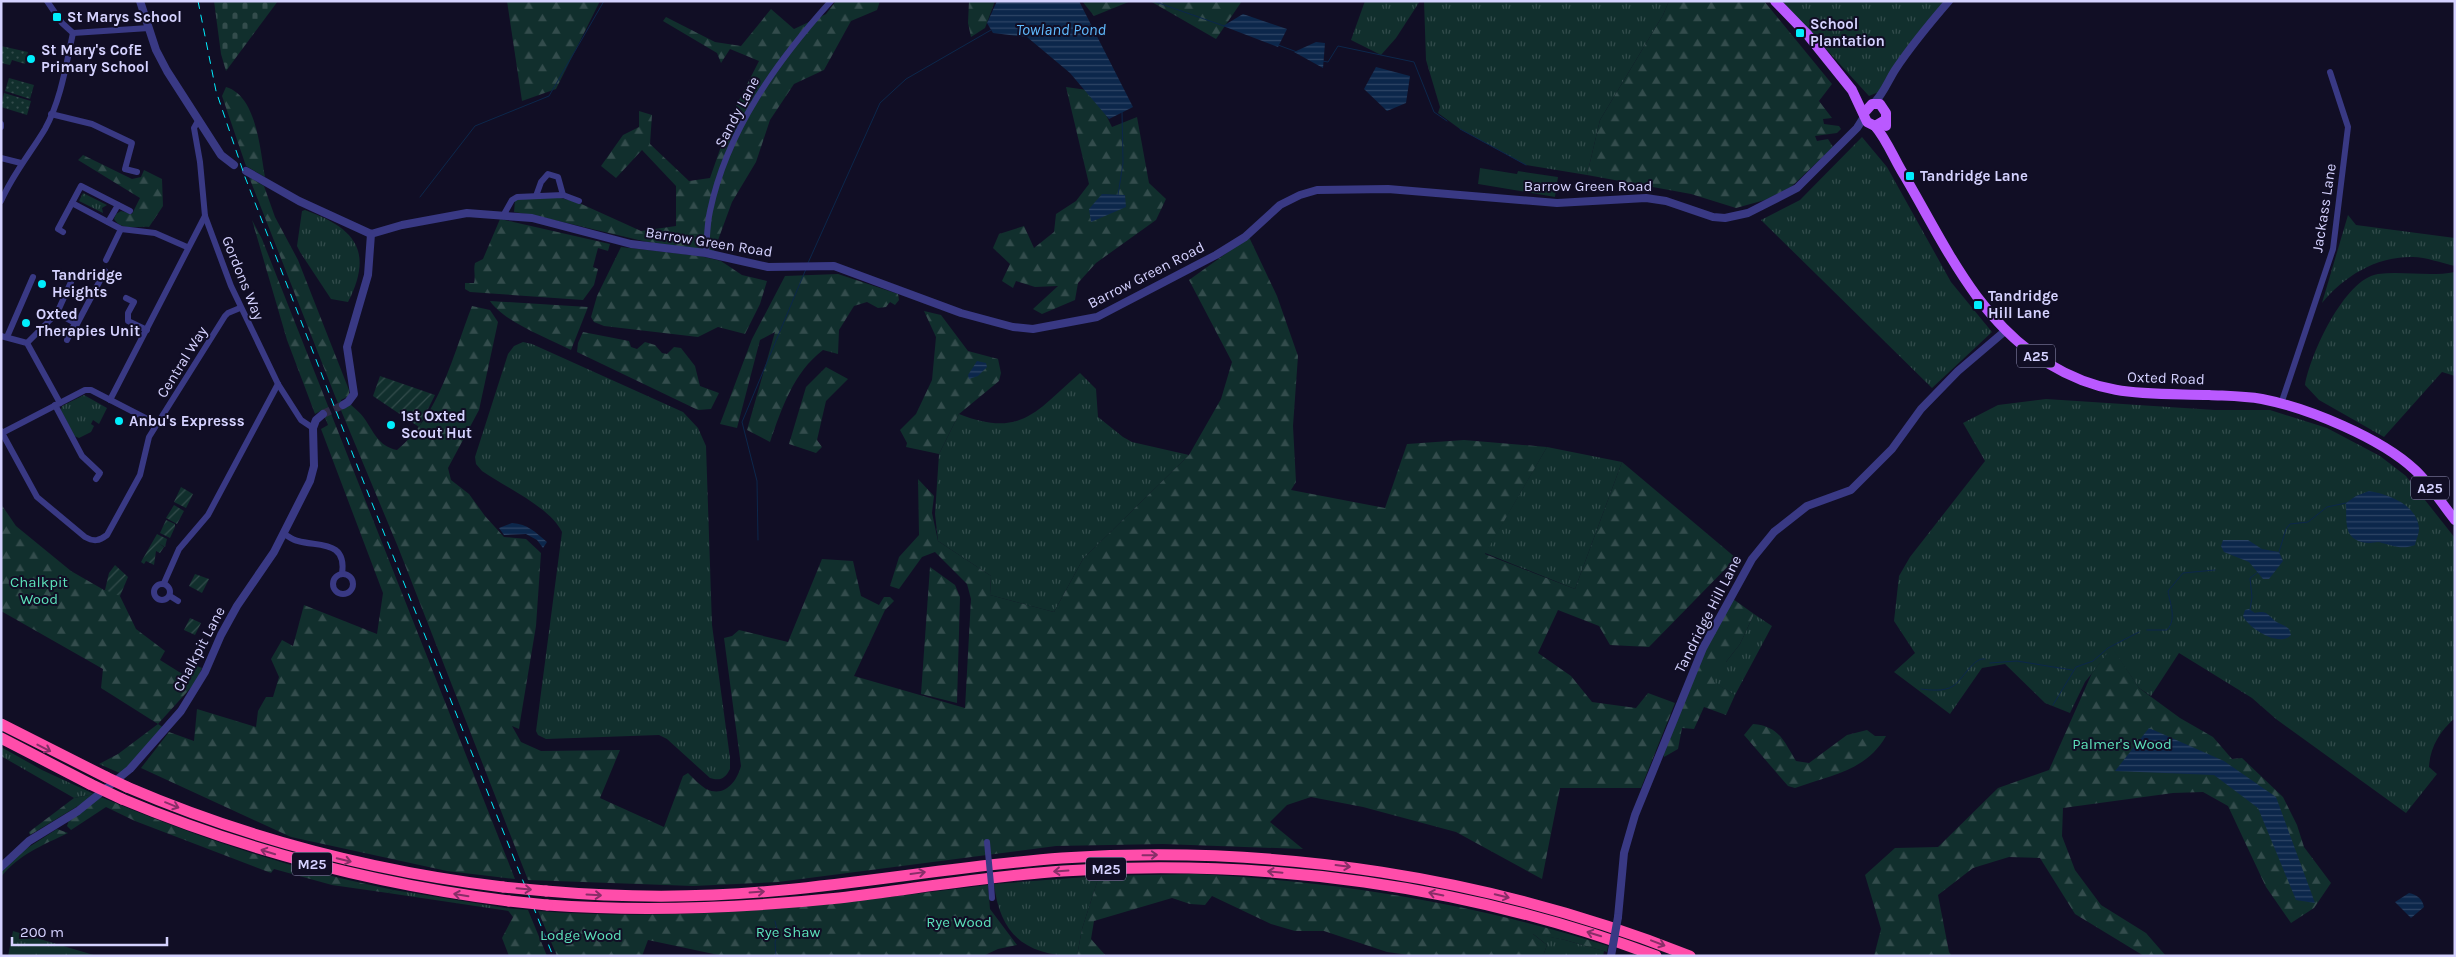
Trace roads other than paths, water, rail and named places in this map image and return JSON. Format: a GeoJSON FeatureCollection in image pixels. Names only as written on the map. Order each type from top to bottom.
{"type":"FeatureCollection","features":[{"type":"Feature","properties":{"kind":"highway","name":"M25"},"geometry":{"type":"LineString","coordinates":[[1,724],[127,787],[204,818],[303,849],[412,874],[503,887],[546,892],[648,897],[728,895],[1063,858],[1158,855],[1246,857],[1363,869],[1492,893],[1606,925],[1690,956]]}},
{"type":"Feature","properties":{"kind":"highway","name":"M25"},"geometry":{"type":"LineString","coordinates":[[1,738],[90,784],[220,836],[309,864],[409,886],[509,902],[654,909],[729,907],[841,897],[1061,871],[1146,867],[1212,868],[1322,876],[1432,893],[1541,919],[1656,956]]}},
{"type":"Feature","properties":{"kind":"main road","name":"A25"},"geometry":{"type":"LineString","coordinates":[[1775,1],[1807,34],[1852,90],[1868,120]]}},
{"type":"Feature","properties":{"kind":"main road","name":"A25"},"geometry":{"type":"LineString","coordinates":[[1852,90],[1876,104]]}},
{"type":"Feature","properties":{"kind":"main road","name":"Oxted Road"},"geometry":{"type":"LineString","coordinates":[[1876,104],[1886,112],[1885,120],[1891,152]]}},
{"type":"Feature","properties":{"kind":"main road"},"geometry":{"type":"LineString","coordinates":[[1876,104],[1868,120],[1885,120]]}},
{"type":"Feature","properties":{"kind":"main road","name":"Oxted Road"},"geometry":{"type":"LineString","coordinates":[[1868,120],[1891,152],[1972,291],[2005,331],[2048,364],[2068,375],[2111,390],[2134,394],[2237,396],[2281,404],[2356,433],[2392,452],[2420,475],[2455,520]]}},
{"type":"Feature","properties":{"kind":"street"},"geometry":{"type":"LineString","coordinates":[[47,1],[62,23],[73,33],[149,28]]}},
{"type":"Feature","properties":{"kind":"street"},"geometry":{"type":"LineString","coordinates":[[140,1],[164,64],[221,155],[234,165]]}},
{"type":"Feature","properties":{"kind":"street","name":"Sandy Lane"},"geometry":{"type":"LineString","coordinates":[[706,253],[709,212],[716,188],[741,126],[767,79],[830,1]]}},
{"type":"Feature","properties":{"kind":"street"},"geometry":{"type":"LineString","coordinates":[[1876,104],[1904,58],[1949,1]]}},
{"type":"Feature","properties":{"kind":"street"},"geometry":{"type":"LineString","coordinates":[[1,201],[20,163],[45,128],[51,114],[62,82],[73,33]]}},
{"type":"Feature","properties":{"kind":"street","name":"Jackass Lane"},"geometry":{"type":"LineString","coordinates":[[2281,404],[2332,249],[2348,127],[2330,72]]}},
{"type":"Feature","properties":{"kind":"street"},"geometry":{"type":"LineString","coordinates":[[51,114],[92,124],[132,143],[125,170],[137,172]]}},
{"type":"Feature","properties":{"kind":"street","name":"Barrow Green Road"},"geometry":{"type":"LineString","coordinates":[[371,234],[402,225],[467,213],[532,218],[631,244],[706,253],[768,266],[834,266],[961,313],[1013,327],[1033,329],[1096,317],[1216,255],[1245,237],[1280,205],[1300,195],[1317,190],[1388,189],[1557,203],[1646,198],[1666,201],[1713,217],[1734,218],[1785,196],[1797,188],[1857,128],[1868,120]]}},
{"type":"Feature","properties":{"kind":"street","name":"Gordons Way"},"geometry":{"type":"LineString","coordinates":[[198,121],[194,128],[200,162],[205,216],[240,308],[278,384],[301,420],[314,428]]}},
{"type":"Feature","properties":{"kind":"street"},"geometry":{"type":"LineString","coordinates":[[1,158],[20,163]]}},
{"type":"Feature","properties":{"kind":"street"},"geometry":{"type":"LineString","coordinates":[[246,171],[299,201],[371,234],[368,275],[347,347],[354,394],[343,405]]}},
{"type":"Feature","properties":{"kind":"street"},"geometry":{"type":"LineString","coordinates":[[536,196],[540,182],[548,174],[558,177],[563,195]]}},
{"type":"Feature","properties":{"kind":"street"},"geometry":{"type":"LineString","coordinates":[[63,232],[58,229],[81,186],[130,210]]}},
{"type":"Feature","properties":{"kind":"street"},"geometry":{"type":"LineString","coordinates":[[503,216],[512,200],[517,197],[563,195],[579,201]]}},
{"type":"Feature","properties":{"kind":"street"},"geometry":{"type":"LineString","coordinates":[[72,203],[121,229],[155,233],[187,247]]}},
{"type":"Feature","properties":{"kind":"street"},"geometry":{"type":"LineString","coordinates":[[108,222],[118,205]]}},
{"type":"Feature","properties":{"kind":"street"},"geometry":{"type":"LineString","coordinates":[[110,400],[147,330],[187,247],[205,216]]}},
{"type":"Feature","properties":{"kind":"street"},"geometry":{"type":"LineString","coordinates":[[106,260],[121,229]]}},
{"type":"Feature","properties":{"kind":"street"},"geometry":{"type":"LineString","coordinates":[[67,340],[105,271]]}},
{"type":"Feature","properties":{"kind":"street"},"geometry":{"type":"LineString","coordinates":[[33,277],[4,337],[27,344],[82,456],[100,473],[96,479]]}},
{"type":"Feature","properties":{"kind":"street"},"geometry":{"type":"LineString","coordinates":[[27,344],[57,313],[71,282]]}},
{"type":"Feature","properties":{"kind":"street"},"geometry":{"type":"LineString","coordinates":[[126,298],[134,302],[128,313],[128,321],[147,330]]}},
{"type":"Feature","properties":{"kind":"street","name":"Central Way"},"geometry":{"type":"LineString","coordinates":[[2,432],[37,497],[85,537],[98,540],[107,535],[140,475],[146,443],[156,424],[224,316],[228,312],[240,308]]}},
{"type":"Feature","properties":{"kind":"street"},"geometry":{"type":"LineString","coordinates":[[57,313],[75,323]]}},
{"type":"Feature","properties":{"kind":"street","name":"Tandridge Hill Lane"},"geometry":{"type":"LineString","coordinates":[[1611,956],[1619,907],[1624,853],[1635,814],[1704,648],[1762,544],[1807,506],[1851,490],[1892,449],[1920,409],[1958,371],[2005,331]]}},
{"type":"Feature","properties":{"kind":"street"},"geometry":{"type":"LineString","coordinates":[[170,596],[162,600],[154,594],[156,586],[164,583],[179,548],[208,515],[278,384]]}},
{"type":"Feature","properties":{"kind":"street"},"geometry":{"type":"LineString","coordinates":[[2,432],[84,390],[91,390],[156,424]]}},
{"type":"Feature","properties":{"kind":"street"},"geometry":{"type":"LineString","coordinates":[[314,428],[316,420],[323,414]]}},
{"type":"Feature","properties":{"kind":"street","name":"Chalkpit Lane"},"geometry":{"type":"LineString","coordinates":[[1,866],[29,840],[98,796],[130,769],[168,728],[202,676],[225,627],[284,534],[313,474],[314,428]]}},
{"type":"Feature","properties":{"kind":"street"},"geometry":{"type":"LineString","coordinates":[[284,534],[296,541],[324,544],[335,550],[342,559],[342,574]]}},
{"type":"Feature","properties":{"kind":"street"},"geometry":{"type":"LineString","coordinates":[[164,583],[169,587],[170,596]]}},
{"type":"Feature","properties":{"kind":"street"},"geometry":{"type":"LineString","coordinates":[[170,596],[178,601]]}},
{"type":"Feature","properties":{"kind":"street"},"geometry":{"type":"LineString","coordinates":[[987,842],[992,898]]}},
{"type":"Feature","properties":{"kind":"water","name":"Towland Pond"},"geometry":{"type":"Polygon","coordinates":[[[997,1],[1079,1],[1133,107],[1109,119],[1070,73],[1027,37],[993,33],[987,23],[997,1]]]}},
{"type":"Feature","properties":{"kind":"water"},"geometry":{"type":"Polygon","coordinates":[[[1243,14],[1287,29],[1278,47],[1223,26],[1243,14]]]}},
{"type":"Feature","properties":{"kind":"water"},"geometry":{"type":"Polygon","coordinates":[[[1316,42],[1325,43],[1323,68],[1294,52],[1316,42]]]}},
{"type":"Feature","properties":{"kind":"water"},"geometry":{"type":"Polygon","coordinates":[[[1376,67],[1410,76],[1406,103],[1387,111],[1364,89],[1376,67]]]}},
{"type":"Feature","properties":{"kind":"water"},"geometry":{"type":"Polygon","coordinates":[[[1102,194],[1125,195],[1126,207],[1091,222],[1089,209],[1102,194]]]}},
{"type":"Feature","properties":{"kind":"water"},"geometry":{"type":"Polygon","coordinates":[[[977,361],[986,363],[987,367],[978,376],[969,379],[968,375],[977,361]]]}},
{"type":"Feature","properties":{"kind":"water"},"geometry":{"type":"Polygon","coordinates":[[[2369,491],[2393,498],[2408,507],[2417,521],[2419,529],[2415,545],[2402,547],[2379,542],[2361,542],[2350,535],[2347,524],[2346,503],[2356,496],[2369,491]]]}},
{"type":"Feature","properties":{"kind":"water"},"geometry":{"type":"Polygon","coordinates":[[[512,523],[527,527],[535,532],[547,542],[543,548],[537,540],[526,534],[504,535],[499,528],[512,523]]]}},
{"type":"Feature","properties":{"kind":"water"},"geometry":{"type":"Polygon","coordinates":[[[2223,540],[2248,540],[2262,549],[2279,552],[2283,561],[2269,579],[2263,579],[2249,562],[2224,552],[2221,546],[2223,540]]]}},
{"type":"Feature","properties":{"kind":"water"},"geometry":{"type":"Polygon","coordinates":[[[2249,609],[2255,613],[2266,613],[2275,621],[2286,626],[2291,635],[2280,639],[2272,638],[2257,631],[2243,616],[2245,610],[2249,609]]]}},
{"type":"Feature","properties":{"kind":"water"},"geometry":{"type":"Polygon","coordinates":[[[2149,728],[2224,761],[2276,797],[2315,903],[2296,900],[2258,808],[2214,775],[2115,771],[2149,728]]]}},
{"type":"Feature","properties":{"kind":"water"},"geometry":{"type":"Polygon","coordinates":[[[2409,893],[2419,897],[2424,907],[2411,918],[2395,902],[2409,893]]]}},
{"type":"Feature","properties":{"kind":"waterway"},"geometry":{"type":"LineString","coordinates":[[420,197],[475,126],[549,96],[604,1]]}},
{"type":"Feature","properties":{"kind":"waterway"},"geometry":{"type":"LineString","coordinates":[[1153,1],[1224,26]]}},
{"type":"Feature","properties":{"kind":"waterway"},"geometry":{"type":"LineString","coordinates":[[808,263],[880,103],[906,79],[991,30]]}},
{"type":"Feature","properties":{"kind":"waterway"},"geometry":{"type":"LineString","coordinates":[[1278,45],[1297,52]]}},
{"type":"Feature","properties":{"kind":"waterway"},"geometry":{"type":"LineString","coordinates":[[1322,61],[1328,62],[1338,46],[1414,62],[1434,112],[1447,121]]}},
{"type":"Feature","properties":{"kind":"waterway"},"geometry":{"type":"LineString","coordinates":[[1118,195],[1123,163],[1122,112]]}},
{"type":"Feature","properties":{"kind":"waterway"},"geometry":{"type":"LineString","coordinates":[[1460,129],[1526,165]]}},
{"type":"Feature","properties":{"kind":"waterway"},"geometry":{"type":"LineString","coordinates":[[758,540],[757,481],[742,422],[806,269]]}},
{"type":"Feature","properties":{"kind":"waterway"},"geometry":{"type":"LineString","coordinates":[[2279,552],[2286,529],[2290,524],[2308,522],[2327,507],[2346,503]]}},
{"type":"Feature","properties":{"kind":"waterway"},"geometry":{"type":"LineString","coordinates":[[2147,630],[2167,630],[2170,626],[2172,611],[2168,591],[2183,573],[2215,570]]}},
{"type":"Feature","properties":{"kind":"waterway"},"geometry":{"type":"LineString","coordinates":[[2250,610],[2252,597],[2250,578],[2258,572]]}},
{"type":"Feature","properties":{"kind":"waterway"},"geometry":{"type":"LineString","coordinates":[[2053,705],[2076,667],[2093,661],[2108,648],[2139,632]]}},
{"type":"Feature","properties":{"kind":"waterway"},"geometry":{"type":"LineString","coordinates":[[1921,689],[1937,690],[1949,688],[1957,683],[1972,665],[1981,659],[1985,659]]}},
{"type":"Feature","properties":{"kind":"waterway"},"geometry":{"type":"LineString","coordinates":[[1990,663],[2017,661],[2072,670]]}},
{"type":"Feature","properties":{"kind":"waterway"},"geometry":{"type":"LineString","coordinates":[[775,921],[778,934],[775,942],[776,956]]}},
{"type":"Feature","properties":{"kind":"tunnel"},"geometry":{"type":"LineString","coordinates":[[323,414],[343,405]]}},
{"type":"Feature","properties":{"kind":"railway"},"geometry":{"type":"LineString","coordinates":[[198,1],[216,91],[245,177],[364,483],[553,956]]}},
{"type":"Feature","properties":{"kind":"place","name":"St Marys School"},"geometry":{"type":"Point","coordinates":[57,17]}},
{"type":"Feature","properties":{"kind":"place","name":"School Plantation"},"geometry":{"type":"Point","coordinates":[1800,33]}},
{"type":"Feature","properties":{"kind":"place","name":"St Mary's CofE Primary School"},"geometry":{"type":"Point","coordinates":[31,59]}},
{"type":"Feature","properties":{"kind":"place","name":"Tandridge Lane"},"geometry":{"type":"Point","coordinates":[1910,176]}},
{"type":"Feature","properties":{"kind":"place","name":"Tandridge Heights"},"geometry":{"type":"Point","coordinates":[42,284]}},
{"type":"Feature","properties":{"kind":"place","name":"Tandridge Hill Lane"},"geometry":{"type":"Point","coordinates":[1978,305]}},
{"type":"Feature","properties":{"kind":"place","name":"Oxted Therapies Unit"},"geometry":{"type":"Point","coordinates":[26,323]}},
{"type":"Feature","properties":{"kind":"place","name":"Anbu's Expresss"},"geometry":{"type":"Point","coordinates":[119,421]}},
{"type":"Feature","properties":{"kind":"place","name":"1st Oxted Scout Hut"},"geometry":{"type":"Point","coordinates":[391,425]}},
{"type":"Feature","properties":{"kind":"park label","name":"Chalkpit Wood"},"geometry":{"type":"Point","coordinates":[39,590]}},
{"type":"Feature","properties":{"kind":"park label","name":"Palmer's Wood"},"geometry":{"type":"Point","coordinates":[2122,744]}},
{"type":"Feature","properties":{"kind":"park label","name":"Rye Wood"},"geometry":{"type":"Point","coordinates":[959,922]}},
{"type":"Feature","properties":{"kind":"park label","name":"Rye Shaw"},"geometry":{"type":"Point","coordinates":[788,932]}},
{"type":"Feature","properties":{"kind":"park label","name":"Lodge Wood"},"geometry":{"type":"Point","coordinates":[581,935]}}]}
